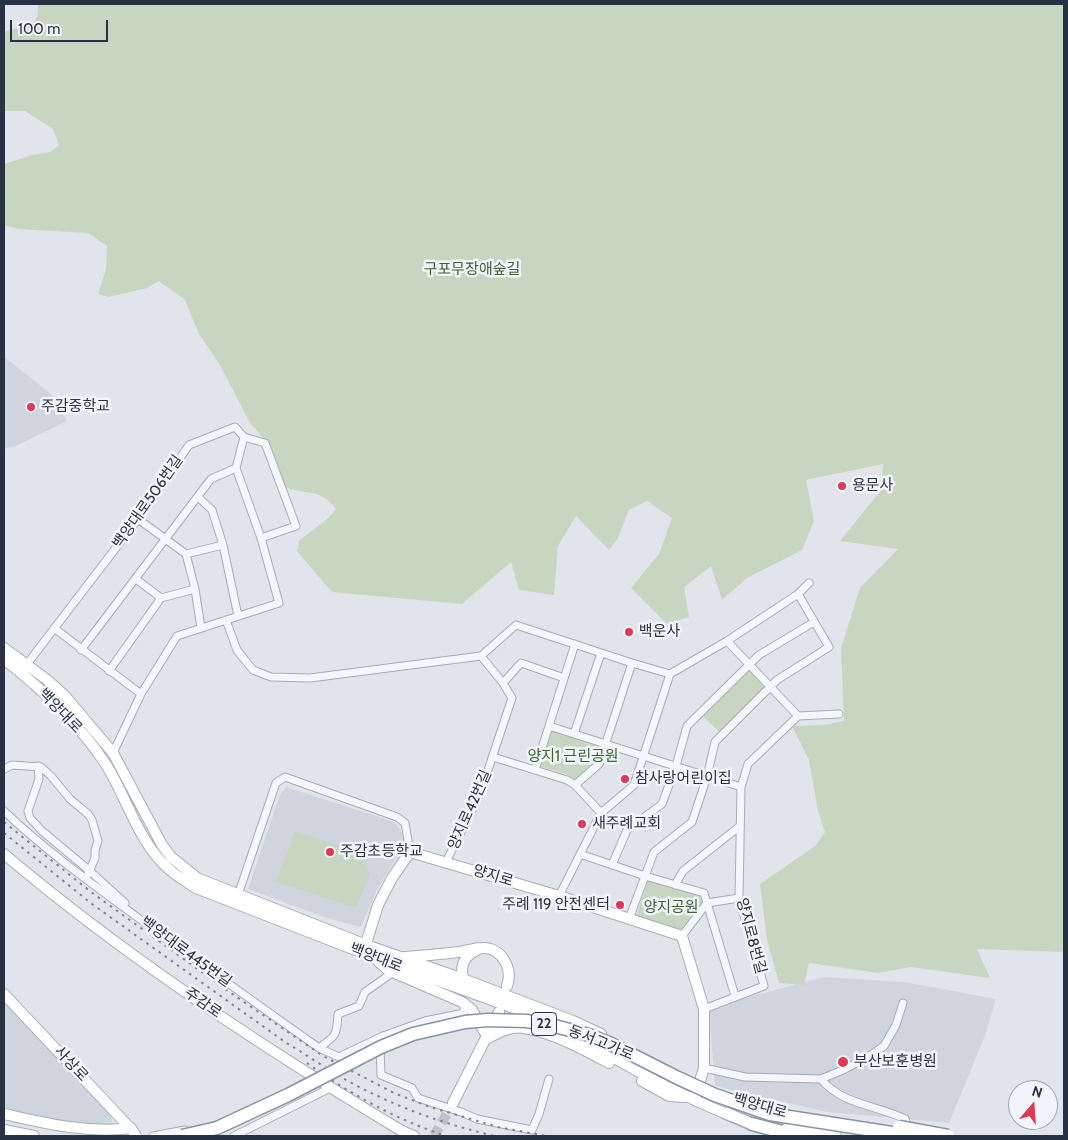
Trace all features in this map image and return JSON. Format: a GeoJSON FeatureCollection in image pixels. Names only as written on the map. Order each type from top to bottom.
{"type":"FeatureCollection","features":[{"type":"Feature","properties":{"kind":"highway","name":"동서고가로"},"geometry":{"type":"LineString","coordinates":[[182,1136],[217,1128],[288,1096],[381,1047],[413,1034],[466,1022],[488,1020],[526,1021],[547,1024],[589,1035],[715,1095],[770,1114],[911,1134]]}},
{"type":"Feature","properties":{"kind":"highway","name":"동서고가로"},"geometry":{"type":"LineString","coordinates":[[213,1136],[385,1053],[417,1041],[459,1031],[503,1026],[541,1030],[602,1048],[682,1089],[766,1120],[863,1136]]}},
{"type":"Feature","properties":{"kind":"highway"},"geometry":{"type":"LineString","coordinates":[[762,1106],[833,1118],[918,1129],[948,1136]]}},
{"type":"Feature","properties":{"kind":"highway"},"geometry":{"type":"LineString","coordinates":[[752,1124],[798,1136]]}},
{"type":"Feature","properties":{"kind":"main road","name":"백양대로"},"geometry":{"type":"LineString","coordinates":[[4,648],[82,732],[105,763],[146,840],[170,870],[196,888],[364,949],[464,979],[573,1021],[730,1099],[793,1116],[857,1127],[930,1136]]}},
{"type":"Feature","properties":{"kind":"main road","name":"백양대로"},"geometry":{"type":"LineString","coordinates":[[4,659],[24,669],[65,696],[113,753],[151,825],[171,857],[197,878],[364,949],[376,958],[514,1008],[573,1033],[619,1062],[692,1099],[726,1113],[759,1124],[836,1136]]}},
{"type":"Feature","properties":{"kind":"main road","name":"양지로"},"geometry":{"type":"LineString","coordinates":[[410,852],[559,896],[682,936]]}},
{"type":"Feature","properties":{"kind":"main road"},"geometry":{"type":"LineString","coordinates":[[364,949],[378,905],[392,878],[410,852]]}},
{"type":"Feature","properties":{"kind":"main road","name":"주감로"},"geometry":{"type":"LineString","coordinates":[[4,854],[49,892],[233,1025],[330,1088],[402,1131],[414,1136]]}},
{"type":"Feature","properties":{"kind":"main road"},"geometry":{"type":"LineString","coordinates":[[488,1038],[503,1030],[523,1027],[565,1042],[600,1058],[669,1096],[692,1099],[704,1068],[704,1009],[682,936]]}},
{"type":"Feature","properties":{"kind":"main road"},"geometry":{"type":"LineString","coordinates":[[464,979],[461,971],[464,960],[469,954],[481,947]]}},
{"type":"Feature","properties":{"kind":"main road"},"geometry":{"type":"LineString","coordinates":[[398,958],[481,947],[490,949],[500,955],[506,962],[509,972],[508,986]]}},
{"type":"Feature","properties":{"kind":"main road"},"geometry":{"type":"LineString","coordinates":[[376,958],[388,970],[464,1004],[472,1010],[488,1038]]}},
{"type":"Feature","properties":{"kind":"main road","name":"사상로"},"geometry":{"type":"LineString","coordinates":[[4,994],[133,1132]]}},
{"type":"Feature","properties":{"kind":"main road"},"geometry":{"type":"LineString","coordinates":[[453,1103],[488,1038],[499,1012]]}},
{"type":"Feature","properties":{"kind":"main road"},"geometry":{"type":"LineString","coordinates":[[730,1099],[762,1106]]}},
{"type":"Feature","properties":{"kind":"main road"},"geometry":{"type":"LineString","coordinates":[[726,1113],[752,1124]]}},
{"type":"Feature","properties":{"kind":"main road"},"geometry":{"type":"LineString","coordinates":[[4,1114],[48,1123],[133,1132],[145,1136]]}},
{"type":"Feature","properties":{"kind":"main road"},"geometry":{"type":"LineString","coordinates":[[4,1129],[34,1136]]}},
{"type":"Feature","properties":{"kind":"street","name":"백양대로506번길"},"geometry":{"type":"LineString","coordinates":[[24,669],[138,519],[189,445],[234,427],[244,437],[265,443],[296,526],[262,538]]}},
{"type":"Feature","properties":{"kind":"street"},"geometry":{"type":"LineString","coordinates":[[105,763],[113,753],[141,694],[177,636],[279,603],[262,538],[236,468],[244,437]]}},
{"type":"Feature","properties":{"kind":"street"},"geometry":{"type":"LineString","coordinates":[[81,650],[211,479],[236,468]]}},
{"type":"Feature","properties":{"kind":"street"},"geometry":{"type":"LineString","coordinates":[[198,497],[212,510],[223,545],[238,616]]}},
{"type":"Feature","properties":{"kind":"street"},"geometry":{"type":"LineString","coordinates":[[138,519],[186,554],[195,589],[201,628]]}},
{"type":"Feature","properties":{"kind":"street"},"geometry":{"type":"LineString","coordinates":[[186,554],[223,545]]}},
{"type":"Feature","properties":{"kind":"street"},"geometry":{"type":"LineString","coordinates":[[136,579],[162,598]]}},
{"type":"Feature","properties":{"kind":"street"},"geometry":{"type":"LineString","coordinates":[[559,896],[601,813],[634,785],[645,756],[670,674],[728,641],[798,594],[809,583]]}},
{"type":"Feature","properties":{"kind":"street"},"geometry":{"type":"LineString","coordinates":[[109,671],[162,598],[195,589]]}},
{"type":"Feature","properties":{"kind":"street"},"geometry":{"type":"LineString","coordinates":[[629,919],[654,852],[692,822],[708,776],[715,742],[777,680],[829,648],[798,594]]}},
{"type":"Feature","properties":{"kind":"street"},"geometry":{"type":"LineString","coordinates":[[226,620],[237,650],[244,659],[253,670],[271,677],[310,678],[481,656],[516,624],[670,674]]}},
{"type":"Feature","properties":{"kind":"street"},"geometry":{"type":"LineString","coordinates":[[612,865],[628,830],[662,804],[676,766],[687,726],[759,655],[814,622]]}},
{"type":"Feature","properties":{"kind":"street"},"geometry":{"type":"LineString","coordinates":[[54,628],[141,694]]}},
{"type":"Feature","properties":{"kind":"street"},"geometry":{"type":"LineString","coordinates":[[728,641],[798,716],[839,714]]}},
{"type":"Feature","properties":{"kind":"street"},"geometry":{"type":"LineString","coordinates":[[535,770],[575,644]]}},
{"type":"Feature","properties":{"kind":"street"},"geometry":{"type":"LineString","coordinates":[[574,734],[601,653]]}},
{"type":"Feature","properties":{"kind":"street","name":"양지로42번길"},"geometry":{"type":"LineString","coordinates":[[446,862],[480,794],[512,698],[503,683],[481,656]]}},
{"type":"Feature","properties":{"kind":"street"},"geometry":{"type":"LineString","coordinates":[[503,683],[521,663],[564,678]]}},
{"type":"Feature","properties":{"kind":"street"},"geometry":{"type":"LineString","coordinates":[[574,785],[599,764],[632,663]]}},
{"type":"Feature","properties":{"kind":"street","name":"양지로8번길"},"geometry":{"type":"LineString","coordinates":[[704,1009],[764,986],[739,898],[741,787],[748,764],[798,716]]}},
{"type":"Feature","properties":{"kind":"street"},"geometry":{"type":"LineString","coordinates":[[548,726],[741,787]]}},
{"type":"Feature","properties":{"kind":"street","name":"양지로42번길"},"geometry":{"type":"LineString","coordinates":[[493,757],[567,780],[601,813]]}},
{"type":"Feature","properties":{"kind":"street"},"geometry":{"type":"LineString","coordinates":[[4,769],[12,765],[38,766],[51,776],[70,799],[82,807],[92,820],[98,842],[94,850],[95,858],[86,880]]}},
{"type":"Feature","properties":{"kind":"street"},"geometry":{"type":"LineString","coordinates":[[38,766],[39,779],[32,797],[29,816],[42,831],[90,871],[154,930]]}},
{"type":"Feature","properties":{"kind":"street"},"geometry":{"type":"LineString","coordinates":[[238,895],[276,782],[284,777],[397,817],[405,823],[410,852]]}},
{"type":"Feature","properties":{"kind":"street","name":"백양대로445번길"},"geometry":{"type":"LineString","coordinates":[[4,811],[30,836],[154,930],[319,1048],[339,1057],[380,1038],[425,1021],[464,1013],[464,1004]]}},
{"type":"Feature","properties":{"kind":"street"},"geometry":{"type":"LineString","coordinates":[[675,885],[683,871],[740,826]]}},
{"type":"Feature","properties":{"kind":"street"},"geometry":{"type":"LineString","coordinates":[[580,854],[704,893],[707,903]]}},
{"type":"Feature","properties":{"kind":"street"},"geometry":{"type":"LineString","coordinates":[[682,936],[707,903],[739,898]]}},
{"type":"Feature","properties":{"kind":"street","name":"양지로8번길"},"geometry":{"type":"LineString","coordinates":[[707,903],[735,996]]}},
{"type":"Feature","properties":{"kind":"street"},"geometry":{"type":"LineString","coordinates":[[319,1048],[335,1037],[338,1029],[338,1014],[359,1006],[365,992],[392,972]]}},
{"type":"Feature","properties":{"kind":"street"},"geometry":{"type":"LineString","coordinates":[[704,1068],[745,1077],[821,1079],[844,1070],[884,1046],[896,1025],[903,1003]]}},
{"type":"Feature","properties":{"kind":"street"},"geometry":{"type":"LineString","coordinates":[[380,1038],[381,1075],[412,1088],[418,1098],[477,1119],[532,1130],[539,1114],[549,1079]]}},
{"type":"Feature","properties":{"kind":"street"},"geometry":{"type":"LineString","coordinates":[[153,1136],[206,1127],[246,1110],[311,1076]]}},
{"type":"Feature","properties":{"kind":"street"},"geometry":{"type":"LineString","coordinates":[[821,1079],[828,1088],[854,1103],[890,1111],[905,1119],[911,1134]]}},
{"type":"Feature","properties":{"kind":"street"},"geometry":{"type":"LineString","coordinates":[[234,1136],[330,1088]]}},
{"type":"Feature","properties":{"kind":"shaded area","name":"주감중학교"},"geometry":{"type":"Polygon","coordinates":[[[4,357],[50,393],[67,421],[18,445],[4,449],[4,357]]]}},
{"type":"Feature","properties":{"kind":"shaded area","name":"주감초등학교"},"geometry":{"type":"Polygon","coordinates":[[[286,787],[394,822],[403,834],[405,844],[378,887],[361,927],[327,918],[248,889],[280,795],[286,787]]]}},
{"type":"Feature","properties":{"kind":"shaded area","name":"부산보훈병원"},"geometry":{"type":"Polygon","coordinates":[[[824,977],[904,982],[996,999],[984,1038],[949,1123],[827,1112],[715,1086],[709,1011],[730,1002],[824,977]]]}},
{"type":"Feature","properties":{"kind":"shaded area"},"geometry":{"type":"Polygon","coordinates":[[[4,1002],[111,1115],[113,1128],[4,1114],[4,1002]]]}},
{"type":"Feature","properties":{"kind":"green space","name":"구포무장애숲길"},"geometry":{"type":"Polygon","coordinates":[[[38,4],[1064,4],[1064,952],[977,949],[990,978],[911,967],[878,973],[809,963],[804,985],[779,983],[767,940],[760,884],[815,846],[825,832],[818,811],[809,760],[792,726],[824,725],[844,721],[841,648],[860,588],[898,549],[840,541],[882,489],[883,464],[806,480],[814,521],[802,550],[747,578],[722,600],[711,566],[684,587],[689,617],[667,624],[631,588],[659,554],[672,518],[647,501],[629,510],[618,538],[609,550],[576,516],[558,546],[554,595],[519,590],[511,562],[462,604],[332,592],[296,550],[298,549],[299,541],[324,522],[336,509],[323,497],[283,486],[267,442],[250,423],[220,365],[199,334],[185,300],[159,281],[147,288],[109,297],[98,294],[106,269],[107,246],[88,233],[18,229],[4,225],[4,164],[32,155],[50,152],[59,145],[53,129],[25,111],[4,111],[4,32],[34,23],[38,14],[38,4]]]}},
{"type":"Feature","properties":{"kind":"green space"},"geometry":{"type":"Polygon","coordinates":[[[746,667],[768,688],[720,733],[702,715],[746,667]]]}},
{"type":"Feature","properties":{"kind":"green space","name":"양지1 근린공원"},"geometry":{"type":"Polygon","coordinates":[[[551,730],[602,745],[597,761],[575,781],[566,774],[539,766],[551,730]]]}},
{"type":"Feature","properties":{"kind":"green space"},"geometry":{"type":"Polygon","coordinates":[[[295,831],[367,855],[364,863],[370,874],[356,908],[276,882],[295,831]]]}},
{"type":"Feature","properties":{"kind":"green space","name":"양지공원"},"geometry":{"type":"Polygon","coordinates":[[[648,880],[699,896],[703,902],[680,931],[636,917],[648,880]]]}},
{"type":"Feature","properties":{"kind":"tunnel"},"geometry":{"type":"LineString","coordinates":[[434,1136],[453,1103]]}},
{"type":"Feature","properties":{"kind":"railway"},"geometry":{"type":"LineString","coordinates":[[4,822],[91,892],[228,991],[323,1056],[394,1093],[430,1107],[498,1127],[546,1136]]}},
{"type":"Feature","properties":{"kind":"railway"},"geometry":{"type":"LineString","coordinates":[[4,833],[92,904],[285,1042],[330,1070],[366,1090],[420,1114],[494,1136]]}},
{"type":"Feature","properties":{"kind":"railway"},"geometry":{"type":"LineString","coordinates":[[307,1063],[340,1085],[391,1114],[446,1136]]}},
{"type":"Feature","properties":{"kind":"place","name":"주감중학교"},"geometry":{"type":"Point","coordinates":[31,407]}},
{"type":"Feature","properties":{"kind":"place","name":"용문사"},"geometry":{"type":"Point","coordinates":[842,486]}},
{"type":"Feature","properties":{"kind":"place","name":"백운사"},"geometry":{"type":"Point","coordinates":[629,632]}},
{"type":"Feature","properties":{"kind":"place","name":"참사랑어린이집"},"geometry":{"type":"Point","coordinates":[625,779]}},
{"type":"Feature","properties":{"kind":"place","name":"새주례교회"},"geometry":{"type":"Point","coordinates":[582,824]}},
{"type":"Feature","properties":{"kind":"place","name":"주감초등학교"},"geometry":{"type":"Point","coordinates":[330,852]}},
{"type":"Feature","properties":{"kind":"place","name":"주례 119 안전센터"},"geometry":{"type":"Point","coordinates":[620,905]}},
{"type":"Feature","properties":{"kind":"place","name":"부산보훈병원"},"geometry":{"type":"Point","coordinates":[843,1062]}}]}
